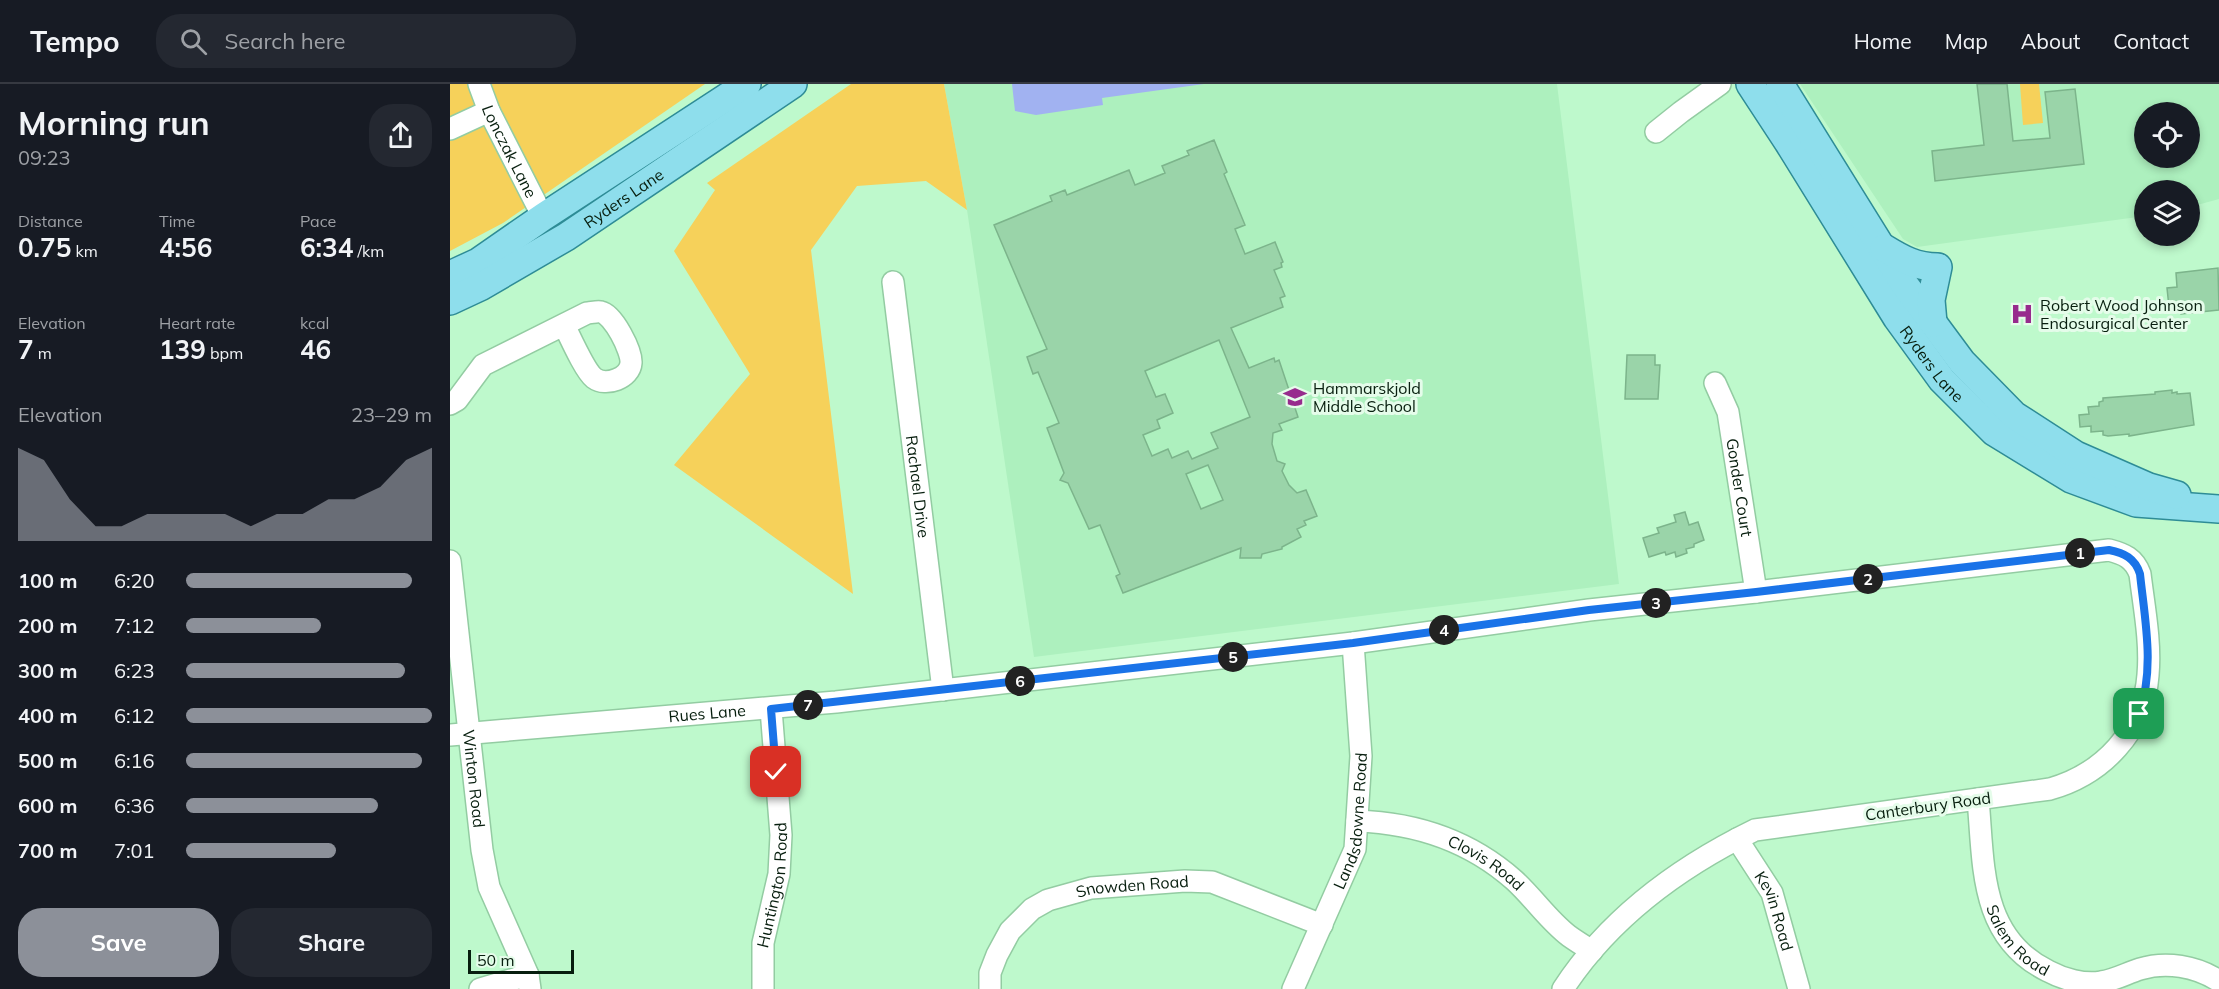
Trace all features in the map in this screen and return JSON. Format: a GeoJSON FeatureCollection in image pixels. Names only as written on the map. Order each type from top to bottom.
{"type":"FeatureCollection","features":[{"type":"Feature","properties":{"kind":"main road","name":"Ryders Lane"},"geometry":{"type":"LineString","coordinates":[[450,275],[478,262],[747,84]]}},
{"type":"Feature","properties":{"kind":"main road","name":"Ryders Lane"},"geometry":{"type":"LineString","coordinates":[[450,301],[480,287],[566,237],[792,84]]}},
{"type":"Feature","properties":{"kind":"main road","name":"Ryders Lane"},"geometry":{"type":"LineString","coordinates":[[1750,84],[1897,318],[1942,380],[1995,432],[2071,479],[2136,503],[2219,509]]}},
{"type":"Feature","properties":{"kind":"main road","name":"Ryders Lane"},"geometry":{"type":"LineString","coordinates":[[1780,84],[1905,285],[1962,362],[2014,415],[2067,450],[2149,487],[2219,509]]}},
{"type":"Feature","properties":{"kind":"main road"},"geometry":{"type":"LineString","coordinates":[[1882,247],[1909,263],[1922,267],[1938,267],[1931,300],[1933,323]]}},
{"type":"Feature","properties":{"kind":"street","name":"Lonczak Lane"},"geometry":{"type":"LineString","coordinates":[[479,84],[489,111],[543,217]]}},
{"type":"Feature","properties":{"kind":"street"},"geometry":{"type":"LineString","coordinates":[[1656,132],[1720,84]]}},
{"type":"Feature","properties":{"kind":"street"},"geometry":{"type":"LineString","coordinates":[[450,129],[489,111]]}},
{"type":"Feature","properties":{"kind":"street","name":"Rachael Drive"},"geometry":{"type":"LineString","coordinates":[[893,282],[943,690]]}},
{"type":"Feature","properties":{"kind":"street"},"geometry":{"type":"LineString","coordinates":[[450,404],[457,400],[483,364],[564,325]]}},
{"type":"Feature","properties":{"kind":"street","name":"Gonder Court"},"geometry":{"type":"LineString","coordinates":[[1716,383],[1728,412],[1756,592]]}},
{"type":"Feature","properties":{"kind":"street","name":"Rues Lane"},"geometry":{"type":"LineString","coordinates":[[460,734],[771,709],[943,690],[1353,643],[1589,610],[2109,550]]}},
{"type":"Feature","properties":{"kind":"street","name":"Canterbury Road"},"geometry":{"type":"LineString","coordinates":[[1563,989],[1592,951],[1636,906],[1673,877],[1713,851],[1755,830],[2050,789],[2075,780],[2108,758],[2133,726],[2143,702],[2148,675],[2140,574],[2137,564],[2131,558],[2109,550]]}},
{"type":"Feature","properties":{"kind":"street","name":"Winton Road"},"geometry":{"type":"LineString","coordinates":[[450,561],[460,734],[489,887],[529,982]]}},
{"type":"Feature","properties":{"kind":"street","name":"Landsdowne Road"},"geometry":{"type":"LineString","coordinates":[[1293,989],[1356,849],[1361,756],[1353,643]]}},
{"type":"Feature","properties":{"kind":"street","name":"Huntington Road"},"geometry":{"type":"LineString","coordinates":[[763,989],[763,943],[779,874],[781,835],[771,709]]}},
{"type":"Feature","properties":{"kind":"street","name":"Salem Road"},"geometry":{"type":"LineString","coordinates":[[1978,799],[1985,883],[1991,906],[2007,938],[2032,962],[2053,974],[2087,982],[2099,983],[2160,965],[2179,965],[2197,970],[2219,981]]}},
{"type":"Feature","properties":{"kind":"street","name":"Clovis Road"},"geometry":{"type":"LineString","coordinates":[[1358,821],[1397,824],[1429,831],[1474,851],[1514,880],[1567,935],[1592,951]]}},
{"type":"Feature","properties":{"kind":"street","name":"Kevin Road"},"geometry":{"type":"LineString","coordinates":[[1737,839],[1772,893],[1799,989]]}},
{"type":"Feature","properties":{"kind":"street","name":"Snowden Road"},"geometry":{"type":"LineString","coordinates":[[990,989],[990,974],[1010,931],[1032,909],[1048,900],[1091,888],[1185,880],[1212,882],[1322,925]]}},
{"type":"Feature","properties":{"kind":"street"},"geometry":{"type":"LineString","coordinates":[[480,989],[529,982]]}},
{"type":"Feature","properties":{"kind":"shaded area"},"geometry":{"type":"Polygon","coordinates":[[[450,84],[705,84],[503,223],[450,251],[450,84]]]}},
{"type":"Feature","properties":{"kind":"shaded area"},"geometry":{"type":"Polygon","coordinates":[[[851,84],[944,84],[967,210],[926,181],[857,186],[811,250],[853,594],[674,465],[750,374],[674,251],[715,190],[707,183],[851,84]]]}},
{"type":"Feature","properties":{"kind":"shaded area","name":"Hammarskjold Middle School"},"geometry":{"type":"Polygon","coordinates":[[[944,84],[1557,84],[1619,584],[1034,657],[967,210],[944,84]]]}},
{"type":"Feature","properties":{"kind":"shaded area"},"geometry":{"type":"Polygon","coordinates":[[[1800,84],[2219,84],[2219,199],[2200,204],[2200,180],[2134,180],[2134,217],[1917,247],[1903,239],[1800,84]]]}},
{"type":"Feature","properties":{"kind":"shaded area"},"geometry":{"type":"Polygon","coordinates":[[[2020,84],[2039,84],[2043,123],[2023,125],[2020,84]]]}},
{"type":"Feature","properties":{"kind":"water"},"geometry":{"type":"Polygon","coordinates":[[[1012,84],[1204,84],[1102,98],[1103,105],[1036,115],[1015,111],[1012,84]]]}},
{"type":"Feature","properties":{"kind":"building"},"geometry":{"type":"Polygon","coordinates":[[[1977,84],[2007,84],[2013,141],[2050,138],[2045,92],[2075,89],[2084,164],[1935,181],[1932,151],[1984,145],[1977,84]]]}},
{"type":"Feature","properties":{"kind":"building"},"geometry":{"type":"Polygon","coordinates":[[[1214,140],[1227,172],[1224,174],[1245,225],[1235,229],[1245,254],[1275,242],[1283,262],[1282,267],[1274,270],[1285,296],[1280,298],[1283,307],[1231,328],[1249,368],[1274,358],[1275,362],[1279,360],[1298,417],[1279,424],[1282,430],[1273,433],[1272,444],[1277,461],[1285,464],[1282,471],[1289,485],[1297,493],[1306,490],[1317,516],[1304,521],[1306,525],[1297,529],[1301,537],[1282,549],[1262,554],[1261,558],[1240,558],[1241,548],[1123,593],[1116,576],[1120,574],[1100,525],[1089,529],[1068,483],[1060,480],[1064,473],[1047,428],[1059,423],[1038,372],[1033,374],[1027,357],[1047,349],[994,225],[1052,201],[1050,196],[1065,190],[1067,195],[1129,170],[1135,185],[1165,173],[1162,166],[1189,155],[1187,151],[1214,140]],[[1219,340],[1145,371],[1156,397],[1165,394],[1173,413],[1157,420],[1160,428],[1143,435],[1152,456],[1168,449],[1172,458],[1188,451],[1192,459],[1218,448],[1211,433],[1250,417],[1219,340]],[[1208,465],[1186,474],[1201,509],[1223,500],[1208,465]]]}},
{"type":"Feature","properties":{"kind":"building"},"geometry":{"type":"Polygon","coordinates":[[[2218,268],[2219,310],[2181,314],[2180,306],[2169,307],[2167,288],[2177,287],[2176,273],[2218,268]]]}},
{"type":"Feature","properties":{"kind":"building"},"geometry":{"type":"Polygon","coordinates":[[[1627,355],[1655,355],[1655,365],[1660,365],[1658,399],[1625,399],[1627,355]]]}},
{"type":"Feature","properties":{"kind":"building"},"geometry":{"type":"Polygon","coordinates":[[[2172,390],[2172,393],[2177,392],[2177,394],[2190,393],[2194,425],[2129,436],[2129,434],[2108,436],[2103,435],[2103,431],[2091,432],[2091,426],[2080,427],[2079,415],[2089,414],[2088,407],[2099,406],[2103,398],[2155,394],[2155,392],[2172,390]]]}},
{"type":"Feature","properties":{"kind":"building"},"geometry":{"type":"Polygon","coordinates":[[[1685,512],[1689,525],[1698,522],[1704,540],[1686,549],[1687,553],[1676,557],[1675,552],[1666,555],[1665,552],[1649,557],[1643,538],[1659,533],[1657,528],[1676,522],[1674,515],[1685,512]]]}},
{"type":"Feature","properties":{"kind":"place","name":"Robert Wood Johnson Endosurgical Center"},"geometry":{"type":"Point","coordinates":[2022,314]}},
{"type":"Feature","properties":{"kind":"place","name":"Hammarskjold Middle School"},"geometry":{"type":"Point","coordinates":[1295,397]}},
{"type":"Feature","properties":{"kind":"route"},"geometry":{"type":"LineString","coordinates":[[776,772],[771,709],[1353,643],[1589,610],[2109,550],[2120,552],[2131,558],[2137,564],[2140,574],[2148,675],[2139,714]]}}]}
